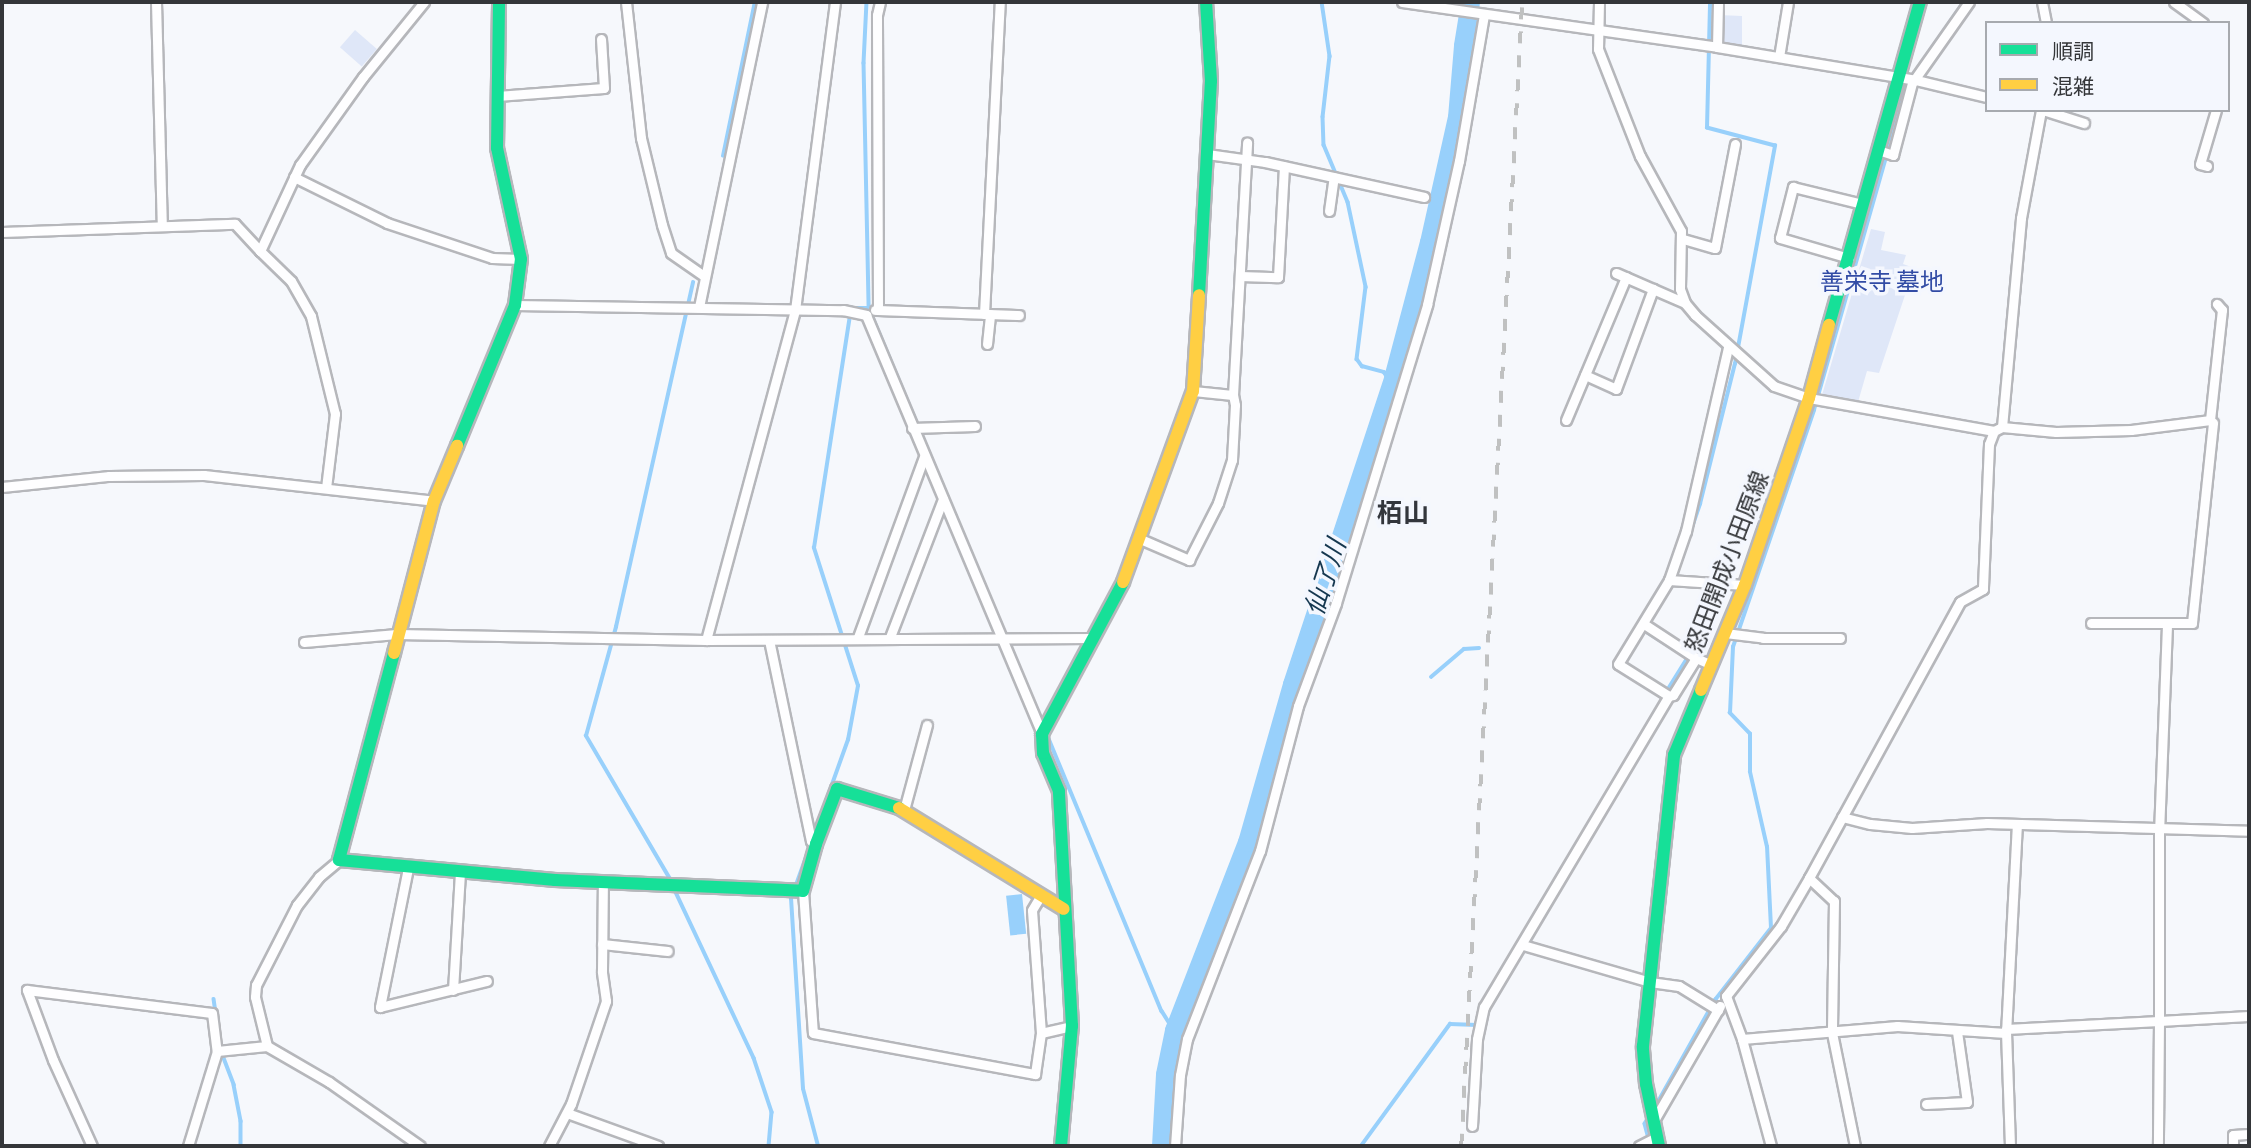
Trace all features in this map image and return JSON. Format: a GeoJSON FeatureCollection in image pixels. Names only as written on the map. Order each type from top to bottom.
{"type":"FeatureCollection","features":[{"type":"Feature","properties":{"kind":"street"},"geometry":{"type":"LineString","coordinates":[[156,2],[162,225]]}},
{"type":"Feature","properties":{"kind":"street"},"geometry":{"type":"LineString","coordinates":[[261,251],[294,177],[363,77],[424,2]]}},
{"type":"Feature","properties":{"kind":"street"},"geometry":{"type":"LineString","coordinates":[[267,1046],[255,997],[256,985],[298,905],[319,877],[338,860],[434,501],[515,304],[521,259],[497,148],[499,2]]}},
{"type":"Feature","properties":{"kind":"street"},"geometry":{"type":"LineString","coordinates":[[626,2],[641,138],[662,225],[671,253],[704,276]]}},
{"type":"Feature","properties":{"kind":"street"},"geometry":{"type":"LineString","coordinates":[[699,307],[762,2]]}},
{"type":"Feature","properties":{"kind":"street"},"geometry":{"type":"LineString","coordinates":[[706,640],[795,310],[835,2]]}},
{"type":"Feature","properties":{"kind":"street"},"geometry":{"type":"LineString","coordinates":[[878,308],[877,15],[880,2]]}},
{"type":"Feature","properties":{"kind":"street"},"geometry":{"type":"LineString","coordinates":[[987,344],[1000,2]]}},
{"type":"Feature","properties":{"kind":"street"},"geometry":{"type":"LineString","coordinates":[[1061,1146],[1072,1026],[1059,791],[1043,753],[1045,728],[1122,584],[1193,391],[1211,81],[1206,2]]}},
{"type":"Feature","properties":{"kind":"street"},"geometry":{"type":"LineString","coordinates":[[1402,2],[1459,6],[1482,13],[1779,57],[1909,79],[1985,97]]}},
{"type":"Feature","properties":{"kind":"street"},"geometry":{"type":"LineString","coordinates":[[1599,2],[1598,49],[1640,156],[1675,215],[1683,239],[1679,274],[1685,303]]}},
{"type":"Feature","properties":{"kind":"street"},"geometry":{"type":"LineString","coordinates":[[1717,47],[1718,2]]}},
{"type":"Feature","properties":{"kind":"street"},"geometry":{"type":"LineString","coordinates":[[1779,57],[1788,2]]}},
{"type":"Feature","properties":{"kind":"street","name":"怒田開成小田原線"},"geometry":{"type":"LineString","coordinates":[[1658,1141],[1643,1059],[1671,768],[1745,585],[1809,398],[1878,150],[1909,79],[1920,2]]}},
{"type":"Feature","properties":{"kind":"street"},"geometry":{"type":"LineString","coordinates":[[1909,79],[1969,2]]}},
{"type":"Feature","properties":{"kind":"street"},"geometry":{"type":"LineString","coordinates":[[2042,2],[2046,21]]}},
{"type":"Feature","properties":{"kind":"street"},"geometry":{"type":"LineString","coordinates":[[2174,2],[2200,21]]}},
{"type":"Feature","properties":{"kind":"street"},"geometry":{"type":"LineString","coordinates":[[1175,1146],[1180,1075],[1187,1039],[1260,851],[1298,706],[1336,603],[1427,305],[1459,161],[1482,13]]}},
{"type":"Feature","properties":{"kind":"street"},"geometry":{"type":"LineString","coordinates":[[497,96],[604,88],[601,38]]}},
{"type":"Feature","properties":{"kind":"street"},"geometry":{"type":"LineString","coordinates":[[1878,150],[1893,155],[1912,83],[1909,79]]}},
{"type":"Feature","properties":{"kind":"street"},"geometry":{"type":"LineString","coordinates":[[1653,1122],[1726,996],[1781,926],[1960,602],[1983,589],[1989,444],[1998,429],[2021,218],[2042,112]]}},
{"type":"Feature","properties":{"kind":"street"},"geometry":{"type":"LineString","coordinates":[[2048,112],[2084,123]]}},
{"type":"Feature","properties":{"kind":"street"},"geometry":{"type":"LineString","coordinates":[[2207,166],[2200,164],[2215,112]]}},
{"type":"Feature","properties":{"kind":"street"},"geometry":{"type":"LineString","coordinates":[[1138,538],[1189,560],[1218,503],[1232,460],[1247,142]]}},
{"type":"Feature","properties":{"kind":"street"},"geometry":{"type":"LineString","coordinates":[[1683,239],[1715,248],[1735,144]]}},
{"type":"Feature","properties":{"kind":"street"},"geometry":{"type":"LineString","coordinates":[[1207,154],[1284,166],[1424,197]]}},
{"type":"Feature","properties":{"kind":"street"},"geometry":{"type":"LineString","coordinates":[[1240,276],[1278,277],[1284,166]]}},
{"type":"Feature","properties":{"kind":"street"},"geometry":{"type":"LineString","coordinates":[[294,177],[387,223],[492,258],[521,259]]}},
{"type":"Feature","properties":{"kind":"street"},"geometry":{"type":"LineString","coordinates":[[1329,211],[1333,177]]}},
{"type":"Feature","properties":{"kind":"street"},"geometry":{"type":"LineString","coordinates":[[1850,258],[1780,238],[1793,187],[1863,204]]}},
{"type":"Feature","properties":{"kind":"street"},"geometry":{"type":"LineString","coordinates":[[2,232],[234,224],[300,293],[311,316],[335,414],[326,488]]}},
{"type":"Feature","properties":{"kind":"street"},"geometry":{"type":"LineString","coordinates":[[1616,273],[1685,303],[1728,348],[1774,386],[1809,398],[1998,429],[2037,432],[2131,430],[2210,420]]}},
{"type":"Feature","properties":{"kind":"street"},"geometry":{"type":"LineString","coordinates":[[1566,420],[1626,277]]}},
{"type":"Feature","properties":{"kind":"street"},"geometry":{"type":"LineString","coordinates":[[1585,376],[1616,389],[1653,289]]}},
{"type":"Feature","properties":{"kind":"street"},"geometry":{"type":"LineString","coordinates":[[515,304],[844,310],[864,314],[878,308],[884,311],[1019,314]]}},
{"type":"Feature","properties":{"kind":"street"},"geometry":{"type":"LineString","coordinates":[[2091,623],[2192,623],[2222,310],[2217,304]]}},
{"type":"Feature","properties":{"kind":"street"},"geometry":{"type":"LineString","coordinates":[[864,314],[1002,639],[1045,728]]}},
{"type":"Feature","properties":{"kind":"street"},"geometry":{"type":"LineString","coordinates":[[1669,696],[1618,664],[1669,580],[1686,531],[1728,348]]}},
{"type":"Feature","properties":{"kind":"street"},"geometry":{"type":"LineString","coordinates":[[1193,391],[1233,395]]}},
{"type":"Feature","properties":{"kind":"street"},"geometry":{"type":"LineString","coordinates":[[913,428],[975,426]]}},
{"type":"Feature","properties":{"kind":"street"},"geometry":{"type":"LineString","coordinates":[[858,637],[924,457]]}},
{"type":"Feature","properties":{"kind":"street"},"geometry":{"type":"LineString","coordinates":[[2,487],[109,476],[204,475],[434,501]]}},
{"type":"Feature","properties":{"kind":"street"},"geometry":{"type":"LineString","coordinates":[[890,637],[943,499]]}},
{"type":"Feature","properties":{"kind":"street"},"geometry":{"type":"LineString","coordinates":[[1669,580],[1745,585]]}},
{"type":"Feature","properties":{"kind":"street"},"geometry":{"type":"LineString","coordinates":[[1644,624],[1712,666]]}},
{"type":"Feature","properties":{"kind":"street"},"geometry":{"type":"LineString","coordinates":[[2158,1146],[2159,831],[2167,625]]}},
{"type":"Feature","properties":{"kind":"street"},"geometry":{"type":"LineString","coordinates":[[1725,633],[1763,638],[1840,638]]}},
{"type":"Feature","properties":{"kind":"street"},"geometry":{"type":"LineString","coordinates":[[304,642],[397,634],[706,640],[858,637],[1093,638]]}},
{"type":"Feature","properties":{"kind":"street"},"geometry":{"type":"LineString","coordinates":[[769,640],[811,841],[816,844]]}},
{"type":"Feature","properties":{"kind":"street"},"geometry":{"type":"LineString","coordinates":[[1472,1126],[1477,1039],[1484,1007],[1669,696],[1673,695],[1696,657]]}},
{"type":"Feature","properties":{"kind":"street"},"geometry":{"type":"LineString","coordinates":[[904,810],[928,725]]}},
{"type":"Feature","properties":{"kind":"street"},"geometry":{"type":"LineString","coordinates":[[1041,895],[1032,910],[1041,1032],[1035,1074],[813,1033],[803,891],[816,844],[837,789],[904,810],[1064,909]]}},
{"type":"Feature","properties":{"kind":"street"},"geometry":{"type":"LineString","coordinates":[[1842,817],[1870,824],[1912,828],[1987,823],[2159,831],[2249,831]]}},
{"type":"Feature","properties":{"kind":"street"},"geometry":{"type":"LineString","coordinates":[[2010,1146],[2006,1031],[2017,825]]}},
{"type":"Feature","properties":{"kind":"street"},"geometry":{"type":"LineString","coordinates":[[338,860],[460,872],[803,891]]}},
{"type":"Feature","properties":{"kind":"street"},"geometry":{"type":"LineString","coordinates":[[408,868],[380,1007],[487,981]]}},
{"type":"Feature","properties":{"kind":"street"},"geometry":{"type":"LineString","coordinates":[[453,990],[460,872]]}},
{"type":"Feature","properties":{"kind":"street"},"geometry":{"type":"LineString","coordinates":[[1809,878],[1835,901],[1832,1033],[1855,1146]]}},
{"type":"Feature","properties":{"kind":"street"},"geometry":{"type":"LineString","coordinates":[[549,1146],[567,1113],[596,1040],[607,1001],[602,944],[603,881]]}},
{"type":"Feature","properties":{"kind":"street"},"geometry":{"type":"LineString","coordinates":[[602,944],[668,951]]}},
{"type":"Feature","properties":{"kind":"street"},"geometry":{"type":"LineString","coordinates":[[1523,945],[1650,982],[1679,986],[1718,1010]]}},
{"type":"Feature","properties":{"kind":"street"},"geometry":{"type":"LineString","coordinates":[[92,1146],[53,1060],[27,990],[212,1013],[217,1051],[188,1146]]}},
{"type":"Feature","properties":{"kind":"street"},"geometry":{"type":"LineString","coordinates":[[1726,996],[1742,1039],[1771,1146]]}},
{"type":"Feature","properties":{"kind":"street"},"geometry":{"type":"LineString","coordinates":[[1742,1039],[1897,1026],[1957,1032],[2006,1031],[2249,1016]]}},
{"type":"Feature","properties":{"kind":"street"},"geometry":{"type":"LineString","coordinates":[[1041,1032],[1072,1026]]}},
{"type":"Feature","properties":{"kind":"street"},"geometry":{"type":"LineString","coordinates":[[1926,1104],[1966,1102],[1957,1032]]}},
{"type":"Feature","properties":{"kind":"street"},"geometry":{"type":"LineString","coordinates":[[217,1051],[267,1046],[329,1082],[419,1146]]}},
{"type":"Feature","properties":{"kind":"street"},"geometry":{"type":"LineString","coordinates":[[567,1113],[658,1146]]}},
{"type":"Feature","properties":{"kind":"street"},"geometry":{"type":"LineString","coordinates":[[2233,1146],[2233,1135],[2249,1134]]}},
{"type":"Feature","properties":{"kind":"street"},"geometry":{"type":"LineString","coordinates":[[1639,1146],[1658,1141]]}},
{"type":"Feature","properties":{"kind":"green space"},"geometry":{"type":"Polygon","coordinates":[[[1719,15],[1742,16],[1742,49],[1719,45],[1719,15]]]}},
{"type":"Feature","properties":{"kind":"green space"},"geometry":{"type":"Polygon","coordinates":[[[355,30],[377,49],[362,66],[340,47],[355,30]]]}},
{"type":"Feature","properties":{"kind":"green space","name":"善栄寺 墓地"},"geometry":{"type":"Polygon","coordinates":[[[1871,229],[1885,232],[1881,250],[1906,255],[1903,264],[1914,268],[1879,373],[1867,371],[1858,402],[1822,395],[1871,229]]]}},
{"type":"Feature","properties":{"kind":"water"},"geometry":{"type":"Polygon","coordinates":[[[1022,894],[1026,934],[1010,935],[1006,896],[1022,894]]]}},
{"type":"Feature","properties":{"kind":"waterway"},"geometry":{"type":"LineString","coordinates":[[723,156],[755,2]]}},
{"type":"Feature","properties":{"kind":"waterway"},"geometry":{"type":"LineString","coordinates":[[867,2],[864,63],[869,308],[1043,724]]}},
{"type":"Feature","properties":{"kind":"waterway"},"geometry":{"type":"LineString","coordinates":[[1322,2],[1330,56],[1323,117],[1324,145],[1348,202],[1366,287],[1357,359],[1362,366],[1384,372],[1391,382]]}},
{"type":"Feature","properties":{"kind":"waterway","name":"仙了川"},"geometry":{"type":"LineString","coordinates":[[1161,1146],[1165,1074],[1174,1030],[1247,842],[1292,684],[1393,378],[1429,242],[1457,117],[1463,45],[1470,2]]}},
{"type":"Feature","properties":{"kind":"waterway"},"geometry":{"type":"LineString","coordinates":[[1688,539],[1700,504],[1735,364],[1775,146],[1707,128],[1710,2]]}},
{"type":"Feature","properties":{"kind":"waterway"},"geometry":{"type":"LineString","coordinates":[[1913,75],[1964,2]]}},
{"type":"Feature","properties":{"kind":"waterway"},"geometry":{"type":"LineString","coordinates":[[1655,1107],[1715,1000],[1771,928],[1767,847],[1750,772],[1750,734],[1730,713],[1733,647],[1814,410],[1908,81]]}},
{"type":"Feature","properties":{"kind":"waterway"},"geometry":{"type":"LineString","coordinates":[[671,881],[586,736],[616,627],[693,282]]}},
{"type":"Feature","properties":{"kind":"waterway"},"geometry":{"type":"LineString","coordinates":[[818,1146],[803,1089],[791,899],[848,740],[858,686],[814,548],[851,308],[869,308]]}},
{"type":"Feature","properties":{"kind":"waterway"},"geometry":{"type":"LineString","coordinates":[[1645,628],[1644,630],[1688,658],[1667,692]]}},
{"type":"Feature","properties":{"kind":"waterway"},"geometry":{"type":"LineString","coordinates":[[1431,677],[1464,649],[1479,648]]}},
{"type":"Feature","properties":{"kind":"waterway"},"geometry":{"type":"LineString","coordinates":[[1047,734],[1162,1011],[1174,1030]]}},
{"type":"Feature","properties":{"kind":"waterway"},"geometry":{"type":"LineString","coordinates":[[674,888],[754,1058],[772,1112],[769,1146]]}},
{"type":"Feature","properties":{"kind":"waterway"},"geometry":{"type":"LineString","coordinates":[[214,999],[216,1014]]}},
{"type":"Feature","properties":{"kind":"waterway"},"geometry":{"type":"LineString","coordinates":[[1361,1146],[1450,1024],[1477,1025]]}},
{"type":"Feature","properties":{"kind":"waterway"},"geometry":{"type":"LineString","coordinates":[[222,1053],[234,1085],[241,1121],[241,1146]]}},
{"type":"Feature","properties":{"kind":"waterway"},"geometry":{"type":"LineString","coordinates":[[1650,1116],[1645,1124],[1651,1146]]}},
{"type":"Feature","properties":{"kind":"railway"},"geometry":{"type":"LineString","coordinates":[[1461,1146],[1522,2]]}},
{"type":"Feature","properties":{"kind":"traffic: fast"},"geometry":{"type":"LineString","coordinates":[[457,446],[515,305],[521,259],[497,148],[499,2]]}},
{"type":"Feature","properties":{"kind":"traffic: fast"},"geometry":{"type":"LineString","coordinates":[[1199,295],[1211,81],[1206,2]]}},
{"type":"Feature","properties":{"kind":"traffic: fast"},"geometry":{"type":"LineString","coordinates":[[1829,325],[1920,2]]}},
{"type":"Feature","properties":{"kind":"traffic: fast"},"geometry":{"type":"LineString","coordinates":[[1061,1146],[1072,1026],[1059,791],[1043,753],[1042,734],[1123,582]]}},
{"type":"Feature","properties":{"kind":"traffic: fast"},"geometry":{"type":"LineString","coordinates":[[394,653],[339,860],[555,880],[803,891],[816,844],[837,789],[899,808]]}},
{"type":"Feature","properties":{"kind":"traffic: fast"},"geometry":{"type":"LineString","coordinates":[[1659,1146],[1646,1084],[1643,1046],[1674,755],[1701,690]]}},
{"type":"Feature","properties":{"kind":"traffic: slow"},"geometry":{"type":"LineString","coordinates":[[1123,582],[1193,391],[1199,295]]}},
{"type":"Feature","properties":{"kind":"traffic: slow"},"geometry":{"type":"LineString","coordinates":[[1701,690],[1745,585],[1809,398],[1829,325]]}},
{"type":"Feature","properties":{"kind":"traffic: slow"},"geometry":{"type":"LineString","coordinates":[[394,653],[434,501],[457,446]]}},
{"type":"Feature","properties":{"kind":"traffic: slow"},"geometry":{"type":"LineString","coordinates":[[899,808],[1064,909]]}},
{"type":"Feature","properties":{"kind":"district","name":"栢山"},"geometry":{"type":"Point","coordinates":[1403,515]}}]}
